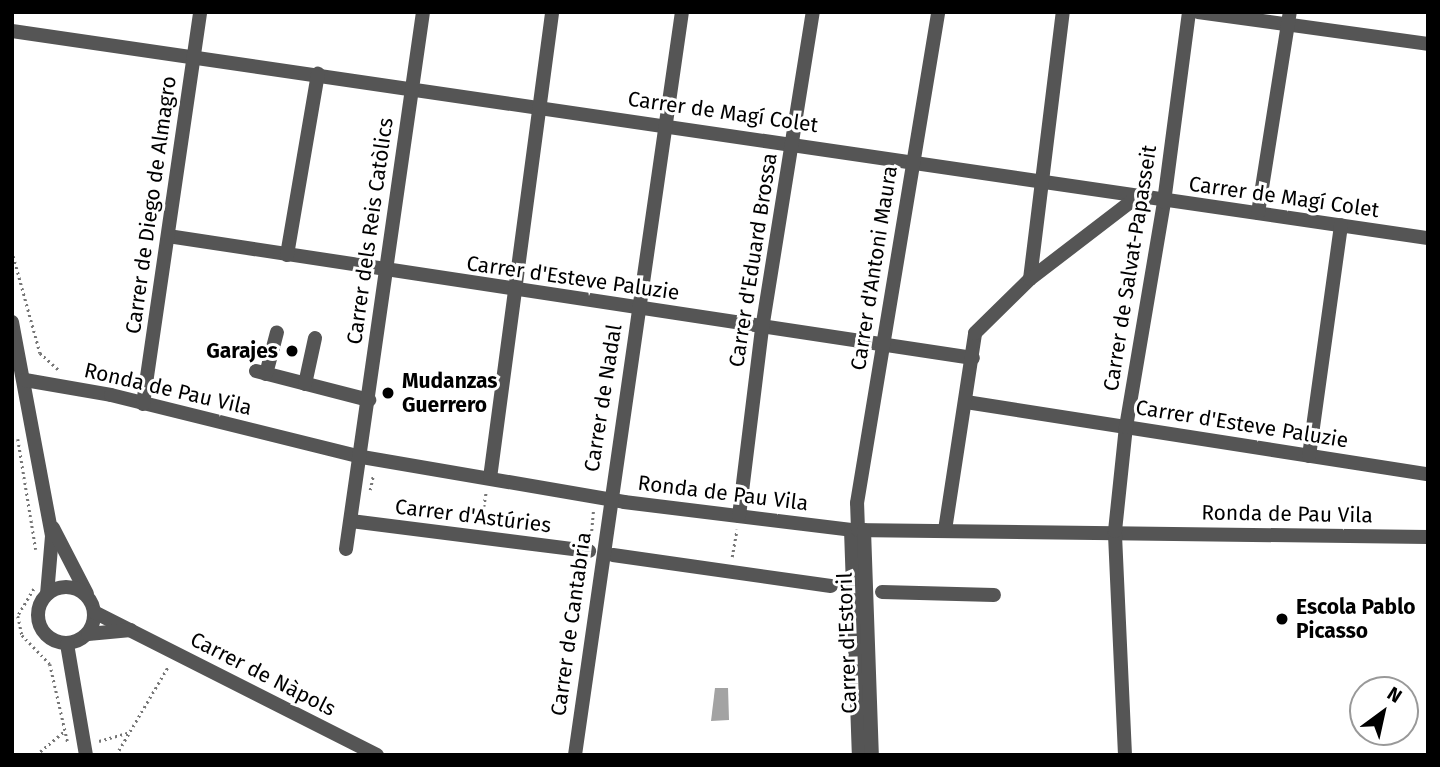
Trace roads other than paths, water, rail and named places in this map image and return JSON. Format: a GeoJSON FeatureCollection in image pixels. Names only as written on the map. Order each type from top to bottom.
{"type":"FeatureCollection","features":[{"type":"Feature","properties":{"kind":"street","name":"Carrer de Diego de Almagro"},"geometry":{"type":"LineString","coordinates":[[143,404],[200,12]]}},
{"type":"Feature","properties":{"kind":"street","name":"Carrer dels Reis Catòlics"},"geometry":{"type":"LineString","coordinates":[[346,549],[362,457],[383,271],[423,12]]}},
{"type":"Feature","properties":{"kind":"street"},"geometry":{"type":"LineString","coordinates":[[488,485],[552,12]]}},
{"type":"Feature","properties":{"kind":"street","name":"Carrer de Nadal"},"geometry":{"type":"LineString","coordinates":[[608,499],[682,12]]}},
{"type":"Feature","properties":{"kind":"street","name":"Carrer d'Eduard Brossa"},"geometry":{"type":"LineString","coordinates":[[738,522],[762,329],[813,12]]}},
{"type":"Feature","properties":{"kind":"street","name":"Carrer d'Antoni Maura"},"geometry":{"type":"LineString","coordinates":[[858,530],[857,503],[938,12]]}},
{"type":"Feature","properties":{"kind":"street"},"geometry":{"type":"LineString","coordinates":[[1030,279],[1063,12]]}},
{"type":"Feature","properties":{"kind":"street","name":"Carrer de Salvat-Papasseit"},"geometry":{"type":"LineString","coordinates":[[1125,755],[1115,531],[1126,427],[1164,202],[1189,12]]}},
{"type":"Feature","properties":{"kind":"street"},"geometry":{"type":"LineString","coordinates":[[1198,12],[1289,18],[1428,44]]}},
{"type":"Feature","properties":{"kind":"street"},"geometry":{"type":"LineString","coordinates":[[1258,213],[1289,18]]}},
{"type":"Feature","properties":{"kind":"street","name":"Carrer de Magí Colet"},"geometry":{"type":"LineString","coordinates":[[12,31],[792,142],[1138,195],[1164,202],[1428,238]]}},
{"type":"Feature","properties":{"kind":"street"},"geometry":{"type":"LineString","coordinates":[[287,255],[318,74]]}},
{"type":"Feature","properties":{"kind":"street"},"geometry":{"type":"LineString","coordinates":[[945,530],[979,325],[1030,279],[1138,195]]}},
{"type":"Feature","properties":{"kind":"street"},"geometry":{"type":"LineString","coordinates":[[1309,456],[1341,225]]}},
{"type":"Feature","properties":{"kind":"street","name":"Carrer d'Esteve Paluzie"},"geometry":{"type":"LineString","coordinates":[[168,236],[762,329],[973,358]]}},
{"type":"Feature","properties":{"kind":"street"},"geometry":{"type":"LineString","coordinates":[[12,322],[26,380],[49,521],[47,594],[38,609],[39,626],[50,639],[67,644],[88,634],[131,631]]}},
{"type":"Feature","properties":{"kind":"street"},"geometry":{"type":"LineString","coordinates":[[277,332],[261,372],[369,400]]}},
{"type":"Feature","properties":{"kind":"street"},"geometry":{"type":"LineString","coordinates":[[306,384],[315,338]]}},
{"type":"Feature","properties":{"kind":"street","name":"Ronda de Pau Vila"},"geometry":{"type":"LineString","coordinates":[[26,380],[143,404],[488,485],[608,499],[738,522],[858,530],[1115,531],[1428,537]]}},
{"type":"Feature","properties":{"kind":"street","name":"Carrer d'Esteve Paluzie"},"geometry":{"type":"LineString","coordinates":[[967,402],[1428,474]]}},
{"type":"Feature","properties":{"kind":"street","name":"Carrer de Cantabria"},"geometry":{"type":"LineString","coordinates":[[575,755],[608,499]]}},
{"type":"Feature","properties":{"kind":"street"},"geometry":{"type":"LineString","coordinates":[[49,521],[91,605],[88,634]]}},
{"type":"Feature","properties":{"kind":"street","name":"Carrer d'Astúries"},"geometry":{"type":"LineString","coordinates":[[351,522],[589,551]]}},
{"type":"Feature","properties":{"kind":"street","name":"Carrer d'Estoril"},"geometry":{"type":"LineString","coordinates":[[858,530],[859,755]]}},
{"type":"Feature","properties":{"kind":"street","name":"Carrer d'Estoril"},"geometry":{"type":"LineString","coordinates":[[858,530],[872,755]]}},
{"type":"Feature","properties":{"kind":"street"},"geometry":{"type":"LineString","coordinates":[[613,555],[831,586]]}},
{"type":"Feature","properties":{"kind":"street"},"geometry":{"type":"LineString","coordinates":[[47,594],[64,587],[91,605]]}},
{"type":"Feature","properties":{"kind":"street"},"geometry":{"type":"LineString","coordinates":[[881,592],[994,595]]}},
{"type":"Feature","properties":{"kind":"street","name":"Carrer de Nàpols"},"geometry":{"type":"LineString","coordinates":[[91,605],[131,631],[377,755]]}},
{"type":"Feature","properties":{"kind":"street"},"geometry":{"type":"LineString","coordinates":[[67,644],[86,755]]}},
{"type":"Feature","properties":{"kind":"place","name":"Garajes"},"geometry":{"type":"Point","coordinates":[292,351]}},
{"type":"Feature","properties":{"kind":"place","name":"Mudanzas Guerrero"},"geometry":{"type":"Point","coordinates":[388,393]}},
{"type":"Feature","properties":{"kind":"place","name":"Escola Pablo Picasso"},"geometry":{"type":"Point","coordinates":[1282,619]}}]}
